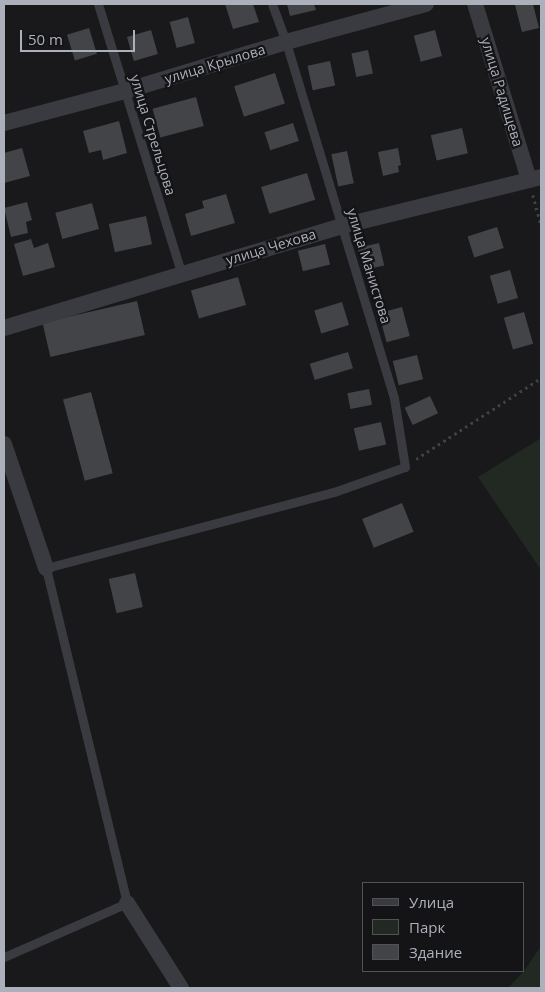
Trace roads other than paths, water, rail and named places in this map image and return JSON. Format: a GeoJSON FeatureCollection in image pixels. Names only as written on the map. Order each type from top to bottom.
{"type":"FeatureCollection","features":[{"type":"Feature","properties":{"kind":"street","name":"улица Крылова"},"geometry":{"type":"LineString","coordinates":[[4,123],[125,91],[286,42],[426,4]]}},
{"type":"Feature","properties":{"kind":"street","name":"улица Радищева"},"geometry":{"type":"LineString","coordinates":[[475,4],[535,178]]}},
{"type":"Feature","properties":{"kind":"street","name":"улица Чехова"},"geometry":{"type":"LineString","coordinates":[[4,328],[342,226],[535,178]]}},
{"type":"Feature","properties":{"kind":"street"},"geometry":{"type":"LineString","coordinates":[[4,444],[46,568]]}},
{"type":"Feature","properties":{"kind":"street"},"geometry":{"type":"LineString","coordinates":[[126,902],[181,988]]}},
{"type":"Feature","properties":{"kind":"lane","name":"улица Стрельцова"},"geometry":{"type":"LineString","coordinates":[[98,4],[182,275]]}},
{"type":"Feature","properties":{"kind":"lane","name":"улица Манистова"},"geometry":{"type":"LineString","coordinates":[[46,568],[334,492],[405,467],[394,398],[286,42],[272,4]]}},
{"type":"Feature","properties":{"kind":"lane"},"geometry":{"type":"LineString","coordinates":[[4,956],[126,902],[46,568]]}}]}
